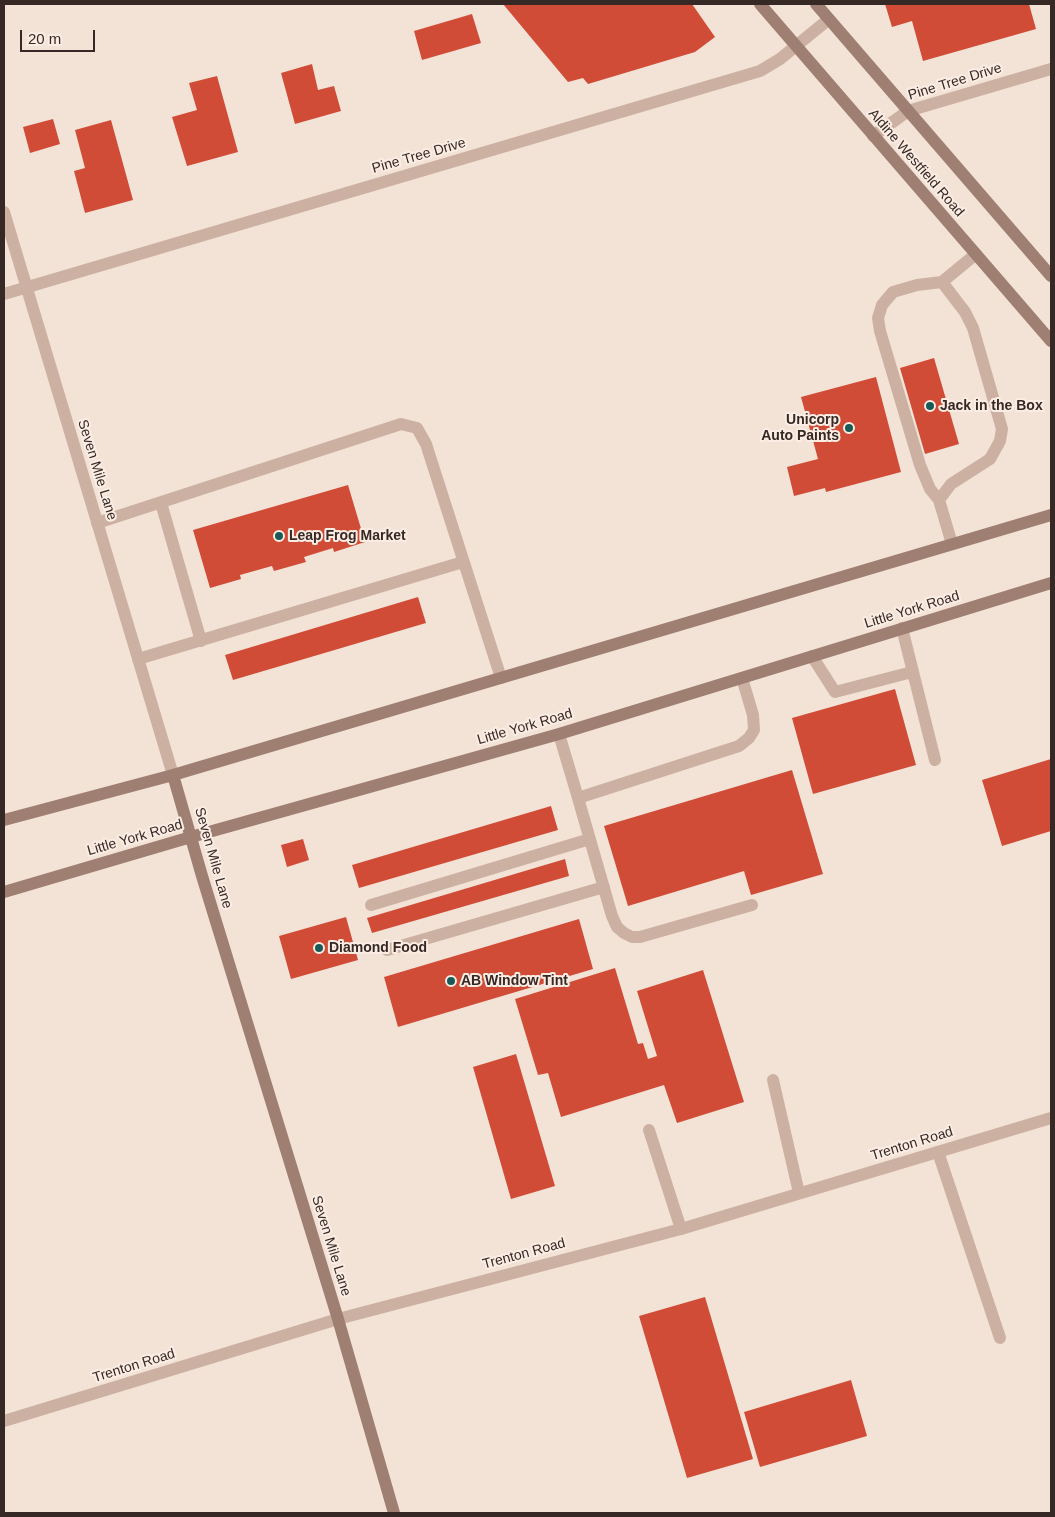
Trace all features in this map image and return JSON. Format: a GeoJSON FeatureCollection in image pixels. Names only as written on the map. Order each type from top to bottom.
{"type":"FeatureCollection","features":[{"type":"Feature","properties":{"kind":"main road","name":"Aldine Westfield Road"},"geometry":{"type":"LineString","coordinates":[[760,4],[1051,341]]}},
{"type":"Feature","properties":{"kind":"main road","name":"Aldine Westfield Road"},"geometry":{"type":"LineString","coordinates":[[816,4],[1051,276]]}},
{"type":"Feature","properties":{"kind":"main road"},"geometry":{"type":"LineString","coordinates":[[4,820],[173,775],[1050,515]]}},
{"type":"Feature","properties":{"kind":"main road","name":"Little York Road"},"geometry":{"type":"LineString","coordinates":[[4,892],[191,837],[559,734],[1051,582]]}},
{"type":"Feature","properties":{"kind":"main road","name":"Seven Mile Lane"},"geometry":{"type":"LineString","coordinates":[[173,775],[338,1318],[394,1513]]}},
{"type":"Feature","properties":{"kind":"street","name":"Pine Tree Drive"},"geometry":{"type":"LineString","coordinates":[[4,294],[760,71],[780,59],[829,19]]}},
{"type":"Feature","properties":{"kind":"street","name":"Pine Tree Drive"},"geometry":{"type":"LineString","coordinates":[[873,136],[908,111],[1051,68]]}},
{"type":"Feature","properties":{"kind":"street","name":"Seven Mile Lane"},"geometry":{"type":"LineString","coordinates":[[4,212],[173,775]]}},
{"type":"Feature","properties":{"kind":"street"},"geometry":{"type":"LineString","coordinates":[[952,544],[939,500],[930,490],[920,465],[880,331],[878,318],[882,304],[893,292],[917,285],[942,282],[976,254]]}},
{"type":"Feature","properties":{"kind":"street"},"geometry":{"type":"LineString","coordinates":[[939,500],[951,484],[990,459],[1000,440],[1002,429],[973,328],[965,312],[942,282]]}},
{"type":"Feature","properties":{"kind":"street"},"geometry":{"type":"LineString","coordinates":[[98,523],[401,424],[417,428],[426,444],[501,678]]}},
{"type":"Feature","properties":{"kind":"street"},"geometry":{"type":"LineString","coordinates":[[160,503],[201,641]]}},
{"type":"Feature","properties":{"kind":"street"},"geometry":{"type":"LineString","coordinates":[[138,660],[463,562]]}},
{"type":"Feature","properties":{"kind":"street"},"geometry":{"type":"LineString","coordinates":[[902,628],[936,760]]}},
{"type":"Feature","properties":{"kind":"street"},"geometry":{"type":"LineString","coordinates":[[812,656],[835,692],[912,672]]}},
{"type":"Feature","properties":{"kind":"street"},"geometry":{"type":"LineString","coordinates":[[578,798],[739,746],[749,738],[754,730],[753,714],[742,678]]}},
{"type":"Feature","properties":{"kind":"street"},"geometry":{"type":"LineString","coordinates":[[559,734],[612,916],[617,927],[632,937],[640,937],[752,905]]}},
{"type":"Feature","properties":{"kind":"street"},"geometry":{"type":"LineString","coordinates":[[371,906],[590,839]]}},
{"type":"Feature","properties":{"kind":"street"},"geometry":{"type":"LineString","coordinates":[[387,950],[604,887]]}},
{"type":"Feature","properties":{"kind":"street"},"geometry":{"type":"LineString","coordinates":[[773,1080],[799,1193]]}},
{"type":"Feature","properties":{"kind":"street","name":"Trenton Road"},"geometry":{"type":"LineString","coordinates":[[4,1422],[338,1318],[681,1229],[1051,1118]]}},
{"type":"Feature","properties":{"kind":"street"},"geometry":{"type":"LineString","coordinates":[[649,1130],[681,1229]]}},
{"type":"Feature","properties":{"kind":"street"},"geometry":{"type":"LineString","coordinates":[[938,1152],[1000,1338]]}},
{"type":"Feature","properties":{"kind":"building"},"geometry":{"type":"Polygon","coordinates":[[[503,4],[692,4],[715,37],[695,52],[588,84],[583,78],[568,82],[503,4]]]}},
{"type":"Feature","properties":{"kind":"building"},"geometry":{"type":"Polygon","coordinates":[[[885,4],[1029,4],[1036,29],[923,61],[912,21],[892,27],[885,4]]]}},
{"type":"Feature","properties":{"kind":"building"},"geometry":{"type":"Polygon","coordinates":[[[472,14],[481,43],[422,60],[414,31],[472,14]]]}},
{"type":"Feature","properties":{"kind":"building"},"geometry":{"type":"Polygon","coordinates":[[[312,64],[318,90],[334,86],[341,111],[295,124],[281,73],[312,64]]]}},
{"type":"Feature","properties":{"kind":"building"},"geometry":{"type":"Polygon","coordinates":[[[217,76],[238,152],[187,166],[172,117],[197,110],[189,83],[217,76]]]}},
{"type":"Feature","properties":{"kind":"building"},"geometry":{"type":"Polygon","coordinates":[[[53,119],[60,144],[30,153],[23,127],[53,119]]]}},
{"type":"Feature","properties":{"kind":"building"},"geometry":{"type":"Polygon","coordinates":[[[111,120],[133,200],[85,213],[74,171],[85,168],[75,130],[111,120]]]}},
{"type":"Feature","properties":{"kind":"building","name":"Jack in the Box"},"geometry":{"type":"Polygon","coordinates":[[[934,358],[959,444],[925,454],[900,368],[934,358]]]}},
{"type":"Feature","properties":{"kind":"building","name":"Unicorp Auto Paints"},"geometry":{"type":"Polygon","coordinates":[[[876,377],[901,472],[826,492],[825,488],[794,496],[787,467],[818,459],[801,397],[876,377]]]}},
{"type":"Feature","properties":{"kind":"building","name":"Leap Frog Market"},"geometry":{"type":"Polygon","coordinates":[[[348,485],[365,542],[334,552],[333,548],[304,557],[306,562],[274,571],[272,566],[240,575],[241,579],[210,588],[193,530],[348,485]]]}},
{"type":"Feature","properties":{"kind":"building"},"geometry":{"type":"Polygon","coordinates":[[[418,597],[426,623],[233,680],[225,655],[418,597]]]}},
{"type":"Feature","properties":{"kind":"building"},"geometry":{"type":"Polygon","coordinates":[[[895,689],[916,765],[813,794],[792,718],[895,689]]]}},
{"type":"Feature","properties":{"kind":"building"},"geometry":{"type":"Polygon","coordinates":[[[1051,759],[1051,831],[1002,846],[982,780],[1051,759]]]}},
{"type":"Feature","properties":{"kind":"building"},"geometry":{"type":"Polygon","coordinates":[[[792,770],[823,874],[751,895],[744,871],[628,906],[604,826],[792,770]]]}},
{"type":"Feature","properties":{"kind":"building"},"geometry":{"type":"Polygon","coordinates":[[[551,806],[558,830],[359,888],[352,865],[551,806]]]}},
{"type":"Feature","properties":{"kind":"building"},"geometry":{"type":"Polygon","coordinates":[[[303,839],[309,860],[287,867],[281,845],[303,839]]]}},
{"type":"Feature","properties":{"kind":"building"},"geometry":{"type":"Polygon","coordinates":[[[565,859],[569,876],[372,933],[367,918],[565,859]]]}},
{"type":"Feature","properties":{"kind":"building","name":"Diamond Food"},"geometry":{"type":"Polygon","coordinates":[[[346,917],[358,960],[291,979],[279,936],[346,917]]]}},
{"type":"Feature","properties":{"kind":"building"},"geometry":{"type":"Polygon","coordinates":[[[579,919],[593,969],[398,1027],[384,977],[579,919]]]}},
{"type":"Feature","properties":{"kind":"building"},"geometry":{"type":"Polygon","coordinates":[[[615,968],[638,1044],[643,1043],[648,1059],[657,1056],[637,991],[703,970],[744,1102],[677,1123],[664,1085],[561,1117],[548,1073],[538,1075],[515,999],[615,968]]]}},
{"type":"Feature","properties":{"kind":"building"},"geometry":{"type":"Polygon","coordinates":[[[516,1054],[555,1186],[511,1199],[473,1067],[516,1054]]]}},
{"type":"Feature","properties":{"kind":"building"},"geometry":{"type":"Polygon","coordinates":[[[705,1297],[753,1459],[687,1478],[639,1316],[705,1297]]]}},
{"type":"Feature","properties":{"kind":"building"},"geometry":{"type":"Polygon","coordinates":[[[851,1380],[867,1436],[760,1467],[744,1412],[851,1380]]]}},
{"type":"Feature","properties":{"kind":"place","name":"Jack in the Box"},"geometry":{"type":"Point","coordinates":[930,406]}},
{"type":"Feature","properties":{"kind":"place","name":"Unicorp Auto Paints"},"geometry":{"type":"Point","coordinates":[849,428]}},
{"type":"Feature","properties":{"kind":"place","name":"Leap Frog Market"},"geometry":{"type":"Point","coordinates":[279,536]}},
{"type":"Feature","properties":{"kind":"place","name":"Diamond Food"},"geometry":{"type":"Point","coordinates":[319,948]}},
{"type":"Feature","properties":{"kind":"place","name":"AB Window Tint"},"geometry":{"type":"Point","coordinates":[451,981]}}]}
